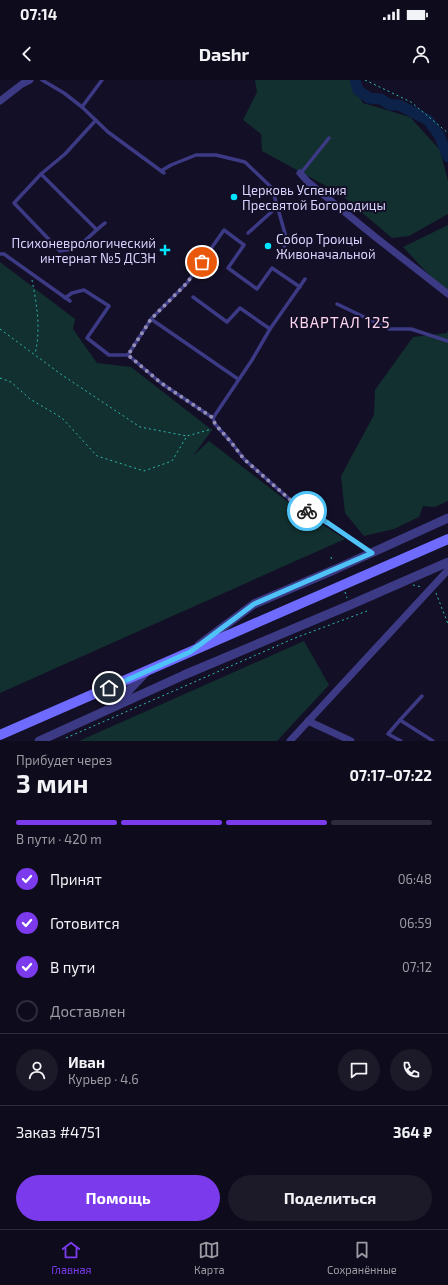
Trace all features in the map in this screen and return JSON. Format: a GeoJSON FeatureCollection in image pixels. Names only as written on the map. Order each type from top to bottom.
{"type":"FeatureCollection","features":[{"type":"Feature","properties":{"kind":"main road"},"geometry":{"type":"LineString","coordinates":[[0,735],[448,539]]}},
{"type":"Feature","properties":{"kind":"street"},"geometry":{"type":"LineString","coordinates":[[0,101],[22,84],[30,80]]}},
{"type":"Feature","properties":{"kind":"street"},"geometry":{"type":"LineString","coordinates":[[300,173],[308,182],[448,294]]}},
{"type":"Feature","properties":{"kind":"street"},"geometry":{"type":"LineString","coordinates":[[190,652],[254,604],[448,518]]}},
{"type":"Feature","properties":{"kind":"street"},"geometry":{"type":"LineString","coordinates":[[39,741],[184,675],[448,562]]}},
{"type":"Feature","properties":{"kind":"street"},"geometry":{"type":"LineString","coordinates":[[290,741],[448,570]]}},
{"type":"Feature","properties":{"kind":"street"},"geometry":{"type":"LineString","coordinates":[[111,708],[148,671]]}},
{"type":"Feature","properties":{"kind":"street"},"geometry":{"type":"LineString","coordinates":[[308,721],[351,741]]}},
{"type":"Feature","properties":{"kind":"lane"},"geometry":{"type":"LineString","coordinates":[[42,80],[64,93],[82,107],[108,132],[163,172],[171,165],[196,155],[216,155],[245,162],[272,188],[286,237],[283,255]]}},
{"type":"Feature","properties":{"kind":"lane"},"geometry":{"type":"LineString","coordinates":[[82,107],[102,80]]}},
{"type":"Feature","properties":{"kind":"lane"},"geometry":{"type":"LineString","coordinates":[[96,120],[65,154],[41,174],[14,203],[60,251],[72,249],[84,242],[96,229],[105,223]]}},
{"type":"Feature","properties":{"kind":"lane"},"geometry":{"type":"LineString","coordinates":[[300,173],[329,138]]}},
{"type":"Feature","properties":{"kind":"lane"},"geometry":{"type":"LineString","coordinates":[[41,174],[96,229]]}},
{"type":"Feature","properties":{"kind":"lane"},"geometry":{"type":"LineString","coordinates":[[248,233],[277,207]]}},
{"type":"Feature","properties":{"kind":"lane"},"geometry":{"type":"LineString","coordinates":[[128,355],[151,319],[187,283],[224,230],[244,245],[228,268],[257,289],[272,268],[300,287]]}},
{"type":"Feature","properties":{"kind":"lane"},"geometry":{"type":"LineString","coordinates":[[0,254],[4,254],[70,301]]}},
{"type":"Feature","properties":{"kind":"lane"},"geometry":{"type":"LineString","coordinates":[[213,418],[252,360],[270,329],[306,279]]}},
{"type":"Feature","properties":{"kind":"lane"},"geometry":{"type":"LineString","coordinates":[[65,298],[84,290],[109,306],[87,338],[109,355],[128,355],[161,383],[213,418],[215,424],[244,459],[295,504],[328,523],[372,553]]}},
{"type":"Feature","properties":{"kind":"lane"},"geometry":{"type":"LineString","coordinates":[[193,297],[227,322],[240,308],[270,329]]}},
{"type":"Feature","properties":{"kind":"lane"},"geometry":{"type":"LineString","coordinates":[[337,304],[389,329],[411,329],[448,341]]}},
{"type":"Feature","properties":{"kind":"lane"},"geometry":{"type":"LineString","coordinates":[[151,319],[238,379]]}},
{"type":"Feature","properties":{"kind":"lane"},"geometry":{"type":"LineString","coordinates":[[401,741],[388,734],[422,696]]}},
{"type":"Feature","properties":{"kind":"lane"},"geometry":{"type":"LineString","coordinates":[[400,720],[433,741]]}},
{"type":"Feature","properties":{"kind":"path"},"geometry":{"type":"LineString","coordinates":[[365,80],[411,102],[448,133]]}},
{"type":"Feature","properties":{"kind":"path"},"geometry":{"type":"LineString","coordinates":[[31,274],[37,306],[38,340],[35,355]]}},
{"type":"Feature","properties":{"kind":"path"},"geometry":{"type":"LineString","coordinates":[[0,329],[62,375],[140,427],[187,436],[218,427]]}},
{"type":"Feature","properties":{"kind":"path"},"geometry":{"type":"LineString","coordinates":[[0,378],[11,382],[30,399],[62,418],[97,456],[144,471],[172,461],[187,436]]}},
{"type":"Feature","properties":{"kind":"path"},"geometry":{"type":"LineString","coordinates":[[408,584],[430,589],[435,592],[448,624]]}},
{"type":"Feature","properties":{"kind":"path"},"geometry":{"type":"LineString","coordinates":[[65,738],[295,638],[367,610]]}},
{"type":"Feature","properties":{"kind":"green space"},"geometry":{"type":"Polygon","coordinates":[[[255,80],[350,80],[363,103],[410,117],[440,150],[448,181],[448,214],[409,236],[392,238],[339,193],[262,151],[261,134],[243,120],[257,92],[255,80]]]}},
{"type":"Feature","properties":{"kind":"green space"},"geometry":{"type":"Polygon","coordinates":[[[448,225],[448,295],[403,247],[448,225]]]}},
{"type":"Feature","properties":{"kind":"green space"},"geometry":{"type":"Polygon","coordinates":[[[0,262],[75,319],[73,329],[97,363],[131,367],[212,430],[193,456],[209,441],[292,505],[345,539],[0,693],[0,262]]]}},
{"type":"Feature","properties":{"kind":"green space"},"geometry":{"type":"Polygon","coordinates":[[[448,329],[448,501],[435,507],[423,506],[419,517],[394,529],[364,536],[345,513],[341,476],[374,415],[375,390],[413,337],[447,333],[448,329]]]}},
{"type":"Feature","properties":{"kind":"green space"},"geometry":{"type":"Polygon","coordinates":[[[304,641],[329,685],[277,741],[79,741],[304,641]]]}},
{"type":"Feature","properties":{"kind":"waterway"},"geometry":{"type":"LineString","coordinates":[[355,80],[358,90],[369,98],[381,99],[390,105],[399,105],[428,120],[439,135],[448,157]]}},
{"type":"Feature","properties":{"kind":"way so far"},"geometry":{"type":"LineString","coordinates":[[202,262],[187,283],[151,319],[128,355],[161,383],[213,418],[215,424],[244,459],[295,504],[307,511]]}},
{"type":"Feature","properties":{"kind":"place","name":"Церковь Успения Пресвятой Богородицы"},"geometry":{"type":"Point","coordinates":[234,197]}},
{"type":"Feature","properties":{"kind":"place","name":"Собор Троицы Живоначальной"},"geometry":{"type":"Point","coordinates":[268,246]}},
{"type":"Feature","properties":{"kind":"place","name":"Психоневрологический интернат №5 ДСЗН"},"geometry":{"type":"Point","coordinates":[165,250]}},
{"type":"Feature","properties":{"kind":"district","name":"КВАРТАЛ 125"},"geometry":{"type":"Point","coordinates":[340,322]}},
{"type":"Feature","properties":{"kind":"route"},"geometry":{"type":"LineString","coordinates":[[109,688],[190,652],[254,604],[372,553],[328,523],[307,511]]}}]}
